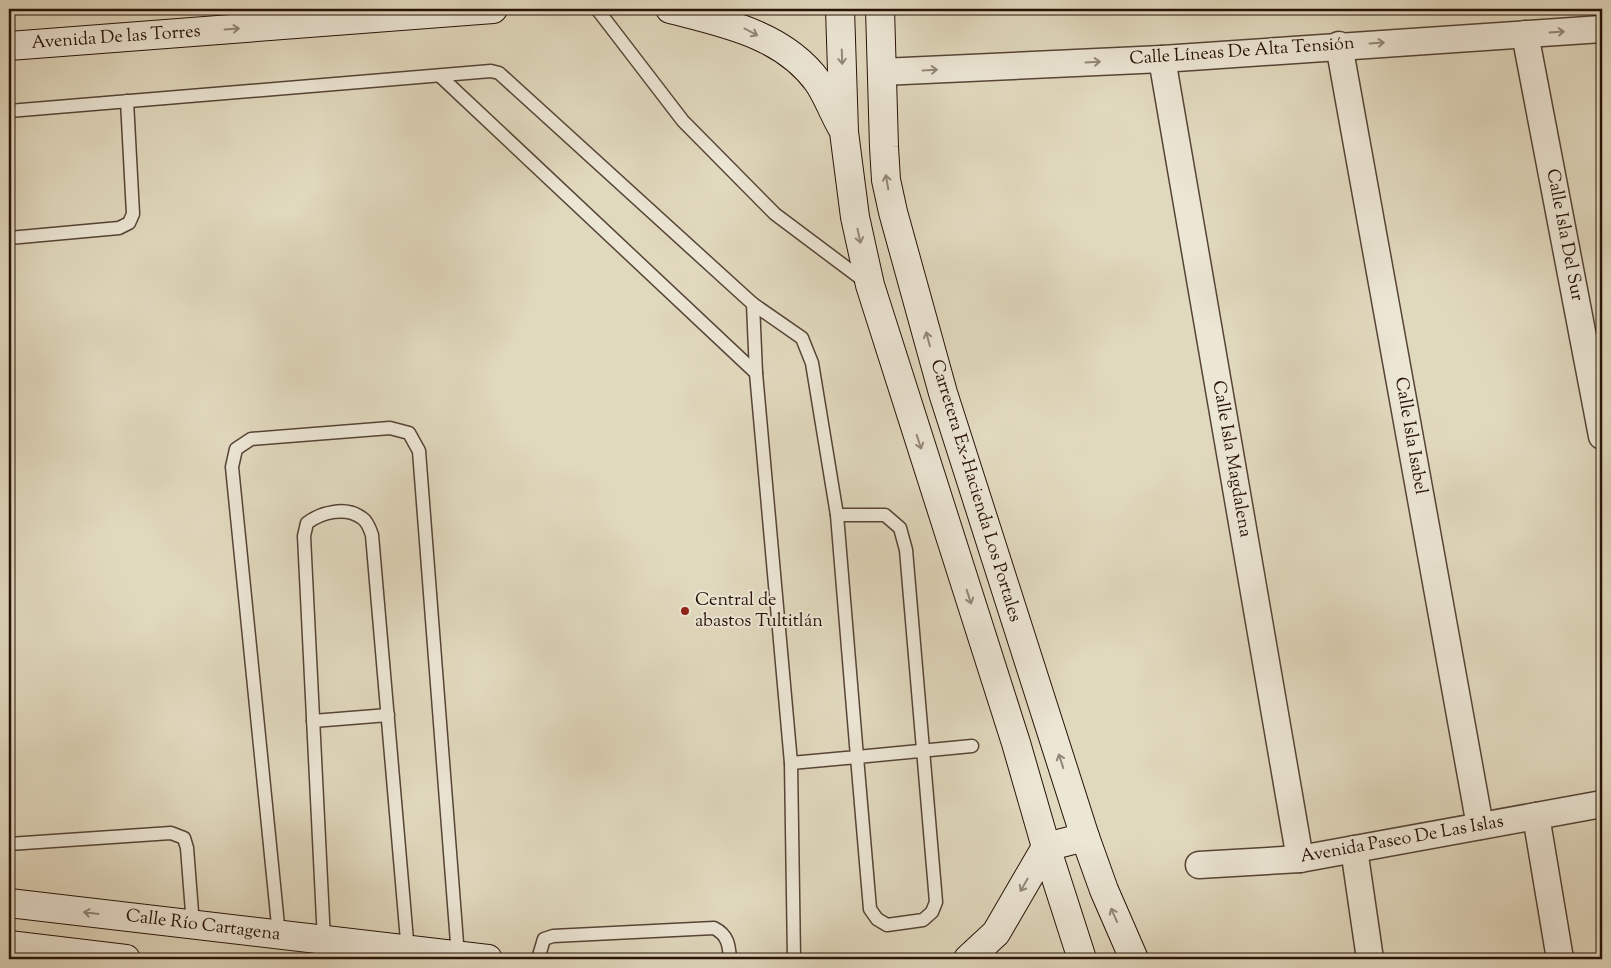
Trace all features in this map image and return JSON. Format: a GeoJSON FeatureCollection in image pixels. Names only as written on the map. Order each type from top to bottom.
{"type":"FeatureCollection","features":[{"type":"Feature","properties":{"kind":"main road","name":"Avenida De las Torres"},"geometry":{"type":"LineString","coordinates":[[9,46],[493,9]]}},
{"type":"Feature","properties":{"kind":"main road"},"geometry":{"type":"LineString","coordinates":[[670,9],[743,28],[794,56],[818,82],[844,132]]}},
{"type":"Feature","properties":{"kind":"main road","name":"Carretera Ex-Hacienda Los Portales"},"geometry":{"type":"LineString","coordinates":[[840,9],[844,132],[855,216],[870,285],[1016,743],[1046,847],[1082,959]]}},
{"type":"Feature","properties":{"kind":"main road","name":"Carretera Ex-Hacienda Los Portales"},"geometry":{"type":"LineString","coordinates":[[880,9],[886,180],[943,393],[1085,837],[1104,890],[1134,959]]}},
{"type":"Feature","properties":{"kind":"main road"},"geometry":{"type":"LineString","coordinates":[[907,402],[943,393]]}},
{"type":"Feature","properties":{"kind":"main road"},"geometry":{"type":"LineString","coordinates":[[968,959],[996,933],[1046,847],[1085,837]]}},
{"type":"Feature","properties":{"kind":"main road","name":"Calle Río Cartagena"},"geometry":{"type":"LineString","coordinates":[[9,904],[324,940],[408,955],[488,959]]}},
{"type":"Feature","properties":{"kind":"main road"},"geometry":{"type":"LineString","coordinates":[[9,945],[126,959]]}},
{"type":"Feature","properties":{"kind":"street","name":"Calle Líneas De Alta Tensión"},"geometry":{"type":"LineString","coordinates":[[882,72],[1162,59],[1602,28]]}},
{"type":"Feature","properties":{"kind":"street","name":"Calle Isla Del Sur"},"geometry":{"type":"LineString","coordinates":[[1525,34],[1602,436]]}},
{"type":"Feature","properties":{"kind":"street","name":"Calle Isla Isabel"},"geometry":{"type":"LineString","coordinates":[[1340,45],[1480,826]]}},
{"type":"Feature","properties":{"kind":"street","name":"Calle Isla Magdalena"},"geometry":{"type":"LineString","coordinates":[[1162,59],[1300,858]]}},
{"type":"Feature","properties":{"kind":"street","name":"Avenida Paseo De Las Islas"},"geometry":{"type":"LineString","coordinates":[[1200,865],[1300,858],[1602,804]]}},
{"type":"Feature","properties":{"kind":"street"},"geometry":{"type":"LineString","coordinates":[[1536,816],[1560,959]]}},
{"type":"Feature","properties":{"kind":"street"},"geometry":{"type":"LineString","coordinates":[[1354,849],[1370,959]]}},
{"type":"Feature","properties":{"kind":"lane"},"geometry":{"type":"LineString","coordinates":[[596,9],[682,121],[768,208],[870,285]]}},
{"type":"Feature","properties":{"kind":"lane"},"geometry":{"type":"LineString","coordinates":[[9,111],[491,71],[500,73],[752,304],[802,338],[812,363],[837,515],[870,909],[877,919],[887,925],[923,920],[932,912],[936,902],[906,550],[900,528],[885,516],[837,515]]}},
{"type":"Feature","properties":{"kind":"lane"},"geometry":{"type":"LineString","coordinates":[[440,76],[756,373]]}},
{"type":"Feature","properties":{"kind":"lane"},"geometry":{"type":"LineString","coordinates":[[9,238],[119,228],[128,223],[133,214],[127,102]]}},
{"type":"Feature","properties":{"kind":"lane"},"geometry":{"type":"LineString","coordinates":[[752,304],[756,373],[791,763],[794,959]]}},
{"type":"Feature","properties":{"kind":"lane"},"geometry":{"type":"LineString","coordinates":[[279,935],[232,467],[236,449],[251,440],[390,428],[408,433],[419,451],[458,956]]}},
{"type":"Feature","properties":{"kind":"lane"},"geometry":{"type":"LineString","coordinates":[[324,940],[304,536],[307,523],[318,515],[349,511],[364,518],[372,534],[408,955]]}},
{"type":"Feature","properties":{"kind":"lane"},"geometry":{"type":"LineString","coordinates":[[313,721],[388,715]]}},
{"type":"Feature","properties":{"kind":"lane"},"geometry":{"type":"LineString","coordinates":[[791,763],[972,746]]}},
{"type":"Feature","properties":{"kind":"lane"},"geometry":{"type":"LineString","coordinates":[[9,844],[171,833],[184,838],[187,848],[192,925]]}},
{"type":"Feature","properties":{"kind":"lane"},"geometry":{"type":"LineString","coordinates":[[538,959],[544,939],[553,936],[714,928],[723,932],[729,943],[730,959]]}},
{"type":"Feature","properties":{"kind":"place","name":"Central de abastos Tultitlán"},"geometry":{"type":"Point","coordinates":[685,611]}}]}
